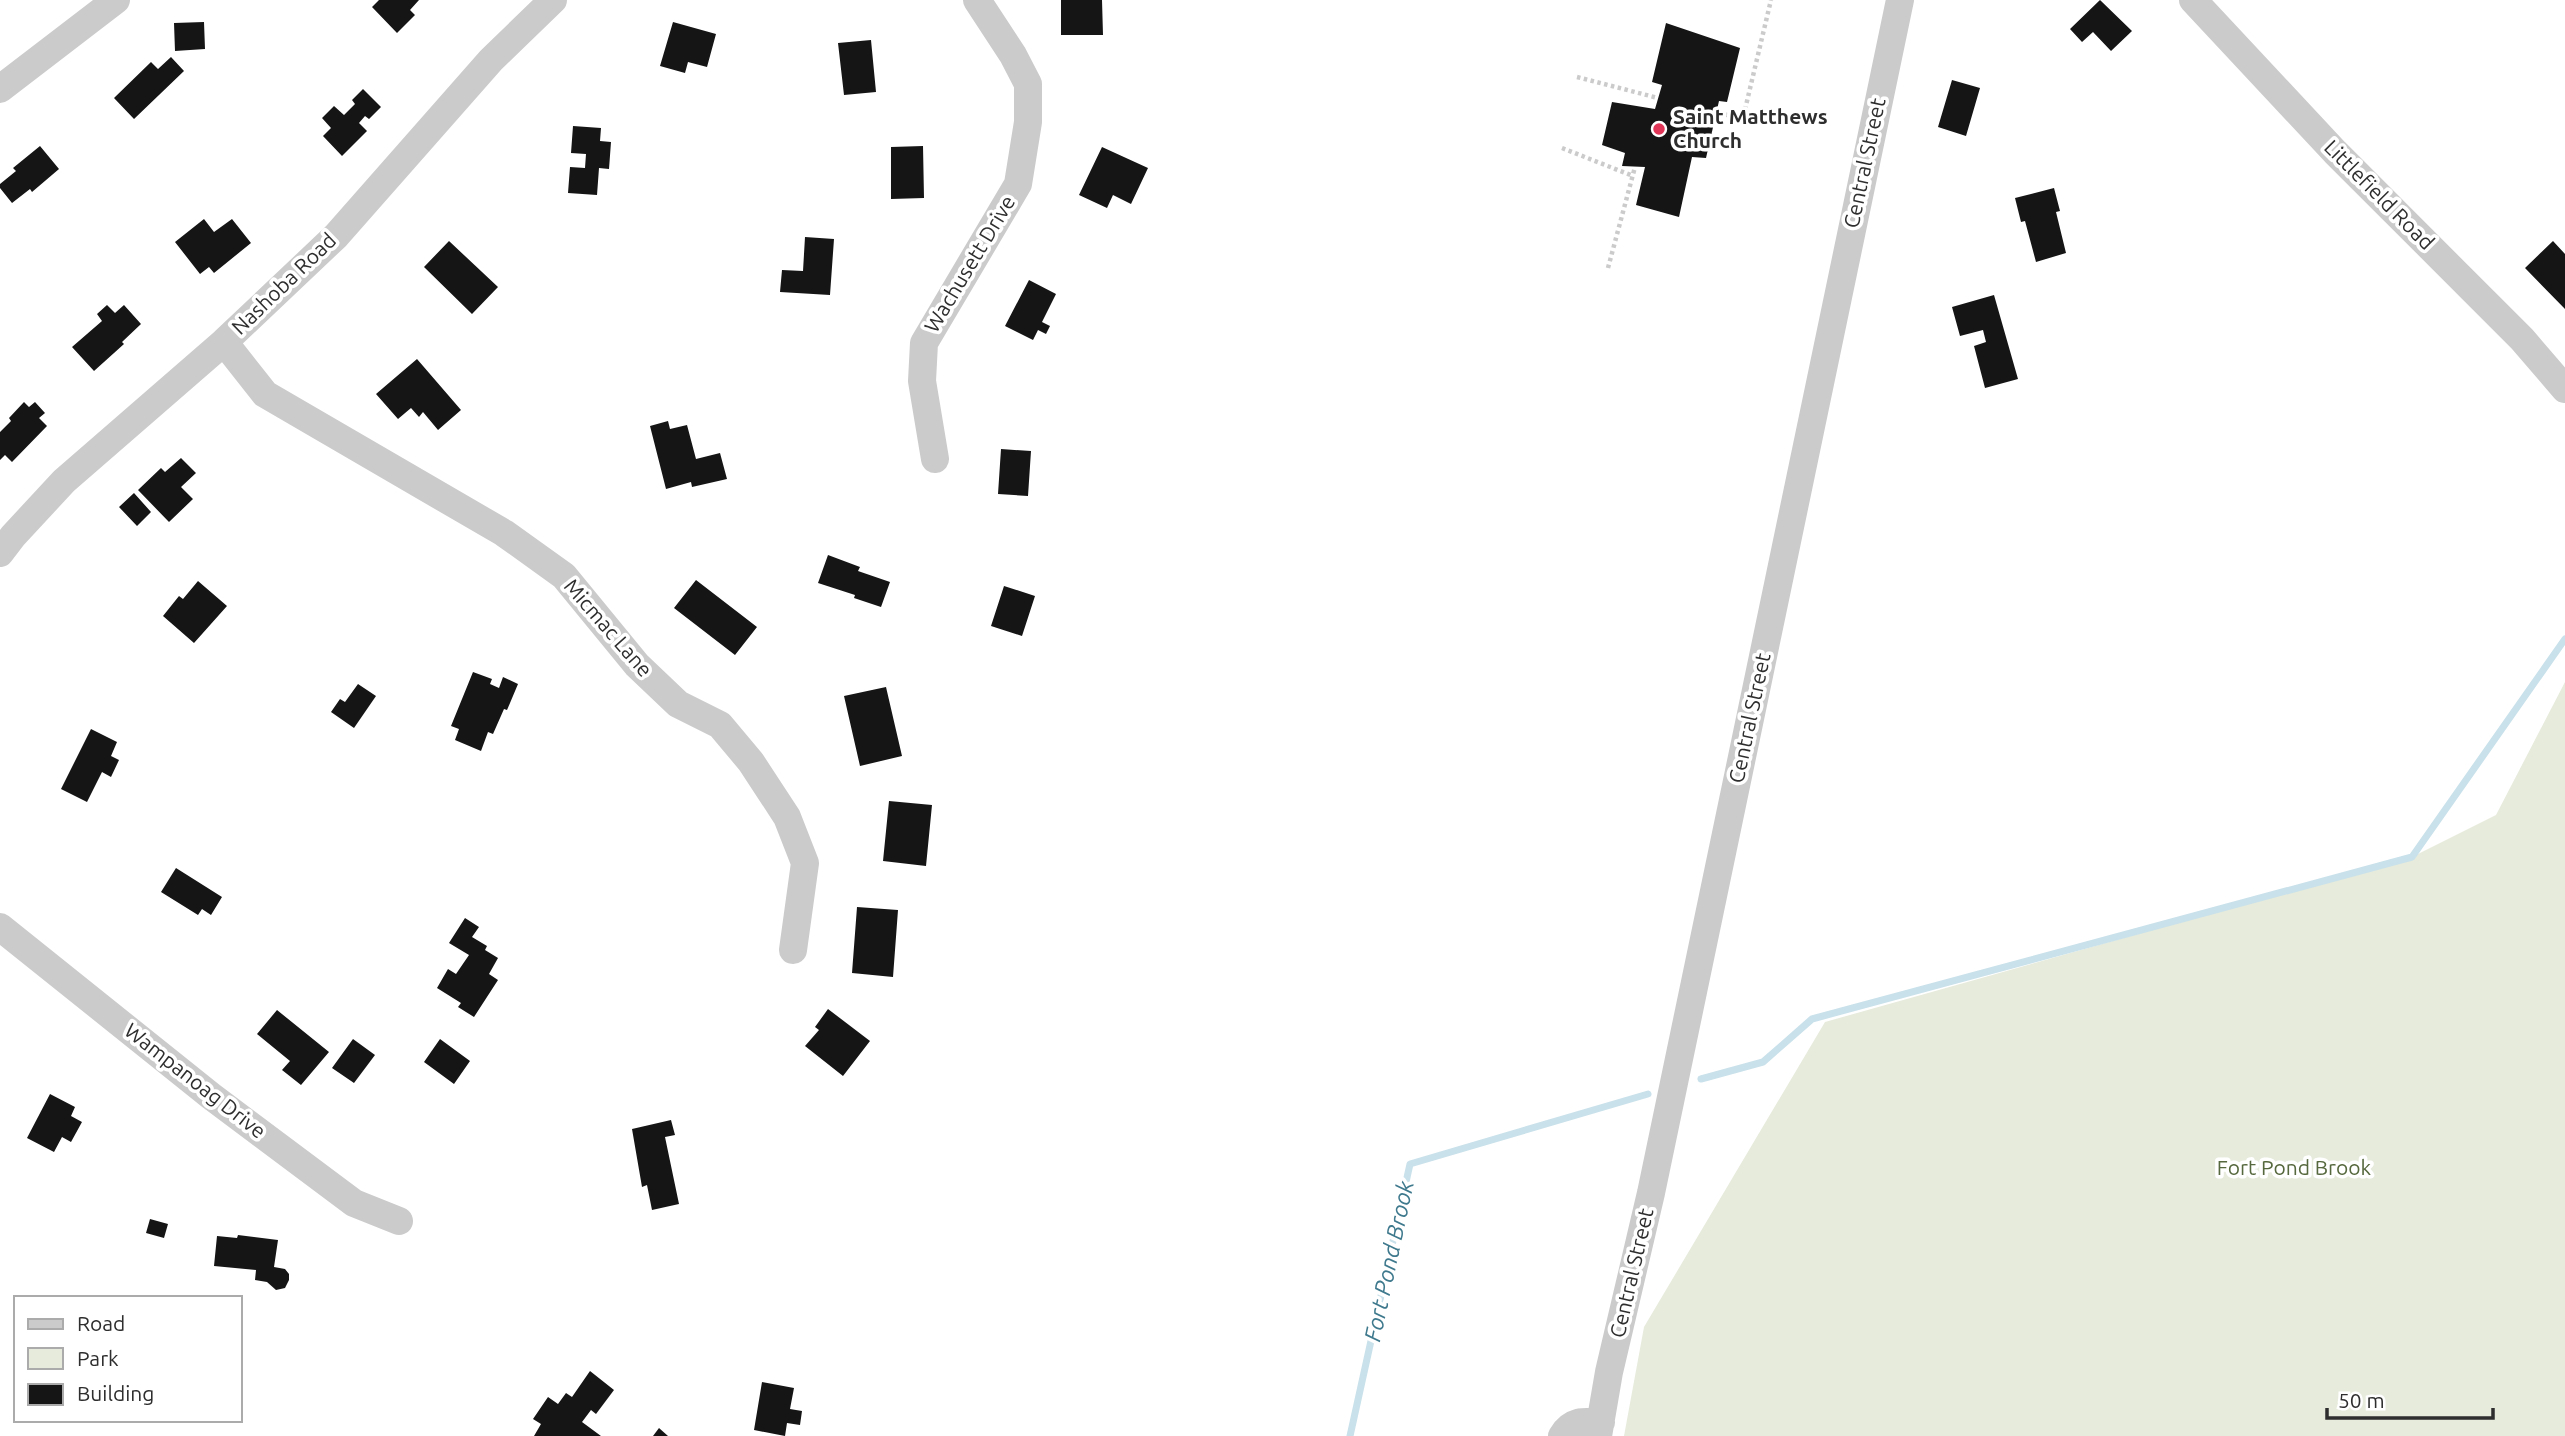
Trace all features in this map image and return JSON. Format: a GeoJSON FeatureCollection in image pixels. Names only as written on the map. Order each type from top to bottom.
{"type":"FeatureCollection","features":[{"type":"Feature","properties":{"kind":"street"},"geometry":{"type":"LineString","coordinates":[[0,89],[116,0]]}},
{"type":"Feature","properties":{"kind":"street","name":"Nashoba Road"},"geometry":{"type":"LineString","coordinates":[[0,553],[64,481],[224,342],[335,236],[491,60],[553,0]]}},
{"type":"Feature","properties":{"kind":"street","name":"Wachusett Drive"},"geometry":{"type":"LineString","coordinates":[[935,459],[922,381],[924,343],[1018,184],[1028,122],[1028,84],[1013,55],[976,0]]}},
{"type":"Feature","properties":{"kind":"street","name":"Central Street"},"geometry":{"type":"LineString","coordinates":[[1599,1429],[1609,1372],[1651,1194],[1900,0]]}},
{"type":"Feature","properties":{"kind":"street","name":"Littlefield Road"},"geometry":{"type":"LineString","coordinates":[[2193,0],[2336,152],[2522,339],[2565,389]]}},
{"type":"Feature","properties":{"kind":"street","name":"Micmac Lane"},"geometry":{"type":"LineString","coordinates":[[224,342],[265,394],[504,533],[564,576],[636,665],[678,704],[720,725],[751,762],[787,817],[805,863],[793,950]]}},
{"type":"Feature","properties":{"kind":"street","name":"Wampanoag Drive"},"geometry":{"type":"LineString","coordinates":[[0,927],[211,1097],[343,1195],[354,1203],[399,1221]]}},
{"type":"Feature","properties":{"kind":"street"},"geometry":{"type":"LineString","coordinates":[[1562,1436],[1571,1424],[1583,1420],[1599,1429]]}},
{"type":"Feature","properties":{"kind":"path"},"geometry":{"type":"LineString","coordinates":[[1717,113],[1743,118],[1770,0]]}},
{"type":"Feature","properties":{"kind":"path"},"geometry":{"type":"LineString","coordinates":[[1577,77],[1658,98]]}},
{"type":"Feature","properties":{"kind":"path"},"geometry":{"type":"LineString","coordinates":[[1562,148],[1633,176]]}},
{"type":"Feature","properties":{"kind":"path"},"geometry":{"type":"LineString","coordinates":[[1608,268],[1635,167]]}},
{"type":"Feature","properties":{"kind":"green space","name":"Fort Pond Brook"},"geometry":{"type":"Polygon","coordinates":[[[2565,682],[2565,1436],[1624,1436],[1644,1327],[1825,1022],[2412,857],[2496,815],[2565,682]]]}},
{"type":"Feature","properties":{"kind":"building"},"geometry":{"type":"Polygon","coordinates":[[[379,0],[419,0],[410,10],[415,15],[397,33],[372,7],[379,0]]]}},
{"type":"Feature","properties":{"kind":"building"},"geometry":{"type":"Polygon","coordinates":[[[1061,0],[1102,0],[1103,35],[1061,35],[1061,0]]]}},
{"type":"Feature","properties":{"kind":"building"},"geometry":{"type":"Polygon","coordinates":[[[2100,0],[2132,31],[2111,51],[2093,32],[2082,42],[2070,29],[2100,0]]]}},
{"type":"Feature","properties":{"kind":"building"},"geometry":{"type":"Polygon","coordinates":[[[204,22],[205,49],[175,51],[174,23],[204,22]]]}},
{"type":"Feature","properties":{"kind":"building"},"geometry":{"type":"Polygon","coordinates":[[[673,22],[716,34],[707,67],[688,62],[685,73],[660,66],[673,22]]]}},
{"type":"Feature","properties":{"kind":"building","name":"Saint Matthews Church"},"geometry":{"type":"Polygon","coordinates":[[[1666,23],[1740,48],[1727,102],[1719,101],[1706,158],[1692,157],[1679,217],[1636,205],[1645,167],[1622,166],[1625,153],[1602,145],[1612,102],[1655,109],[1662,85],[1652,82],[1666,23]]]}},
{"type":"Feature","properties":{"kind":"building"},"geometry":{"type":"Polygon","coordinates":[[[871,40],[876,92],[844,95],[838,43],[871,40]]]}},
{"type":"Feature","properties":{"kind":"building"},"geometry":{"type":"Polygon","coordinates":[[[171,57],[184,71],[134,119],[114,98],[151,62],[158,69],[171,57]]]}},
{"type":"Feature","properties":{"kind":"building"},"geometry":{"type":"Polygon","coordinates":[[[1952,80],[1980,88],[1966,136],[1938,127],[1952,80]]]}},
{"type":"Feature","properties":{"kind":"building"},"geometry":{"type":"Polygon","coordinates":[[[363,89],[381,107],[369,119],[365,116],[359,123],[367,131],[342,156],[323,136],[331,128],[322,118],[334,106],[344,115],[355,104],[352,100],[363,89]]]}},
{"type":"Feature","properties":{"kind":"building"},"geometry":{"type":"Polygon","coordinates":[[[573,126],[601,128],[600,141],[611,142],[609,169],[599,168],[597,195],[568,193],[570,167],[585,168],[586,154],[571,153],[573,126]]]}},
{"type":"Feature","properties":{"kind":"building"},"geometry":{"type":"Polygon","coordinates":[[[40,146],[59,169],[32,192],[30,189],[12,203],[0,188],[0,184],[16,171],[13,168],[40,146]]]}},
{"type":"Feature","properties":{"kind":"building"},"geometry":{"type":"Polygon","coordinates":[[[923,146],[924,198],[891,199],[891,147],[923,146]]]}},
{"type":"Feature","properties":{"kind":"building"},"geometry":{"type":"Polygon","coordinates":[[[1102,147],[1148,168],[1131,204],[1113,195],[1107,208],[1079,195],[1102,147]]]}},
{"type":"Feature","properties":{"kind":"building"},"geometry":{"type":"Polygon","coordinates":[[[2054,188],[2060,211],[2056,212],[2066,253],[2036,262],[2025,221],[2021,222],[2015,198],[2054,188]]]}},
{"type":"Feature","properties":{"kind":"building"},"geometry":{"type":"Polygon","coordinates":[[[204,219],[214,232],[232,219],[251,243],[214,273],[209,267],[200,274],[175,242],[204,219]]]}},
{"type":"Feature","properties":{"kind":"building"},"geometry":{"type":"Polygon","coordinates":[[[805,237],[834,239],[830,295],[780,292],[782,270],[803,271],[805,237]]]}},
{"type":"Feature","properties":{"kind":"building"},"geometry":{"type":"Polygon","coordinates":[[[449,241],[498,287],[472,314],[424,267],[449,241]]]}},
{"type":"Feature","properties":{"kind":"building"},"geometry":{"type":"Polygon","coordinates":[[[2553,241],[2565,254],[2565,309],[2525,268],[2553,241]]]}},
{"type":"Feature","properties":{"kind":"building"},"geometry":{"type":"Polygon","coordinates":[[[1029,280],[1056,294],[1042,322],[1050,326],[1046,334],[1038,330],[1033,340],[1005,326],[1029,280]]]}},
{"type":"Feature","properties":{"kind":"building"},"geometry":{"type":"Polygon","coordinates":[[[1994,295],[2018,379],[1985,388],[1974,346],[1986,342],[1983,330],[1960,336],[1952,307],[1994,295]]]}},
{"type":"Feature","properties":{"kind":"building"},"geometry":{"type":"Polygon","coordinates":[[[107,305],[115,313],[124,305],[141,324],[122,342],[124,344],[94,371],[72,347],[102,321],[97,314],[107,305]]]}},
{"type":"Feature","properties":{"kind":"building"},"geometry":{"type":"Polygon","coordinates":[[[417,359],[461,410],[438,430],[423,412],[419,417],[411,408],[398,419],[376,394],[417,359]]]}},
{"type":"Feature","properties":{"kind":"building"},"geometry":{"type":"Polygon","coordinates":[[[24,402],[29,407],[35,402],[45,413],[39,418],[47,426],[12,462],[5,455],[0,460],[0,432],[24,402]]]}},
{"type":"Feature","properties":{"kind":"building"},"geometry":{"type":"Polygon","coordinates":[[[668,421],[670,429],[687,425],[696,459],[720,453],[727,479],[692,487],[691,482],[666,489],[650,426],[668,421]]]}},
{"type":"Feature","properties":{"kind":"building"},"geometry":{"type":"Polygon","coordinates":[[[1001,449],[1031,451],[1028,496],[998,494],[1001,449]]]}},
{"type":"Feature","properties":{"kind":"building"},"geometry":{"type":"Polygon","coordinates":[[[181,458],[196,473],[181,487],[193,499],[169,522],[138,490],[161,468],[165,472],[181,458]]]}},
{"type":"Feature","properties":{"kind":"building"},"geometry":{"type":"Polygon","coordinates":[[[134,493],[151,512],[137,526],[119,507],[134,493]]]}},
{"type":"Feature","properties":{"kind":"building"},"geometry":{"type":"Polygon","coordinates":[[[828,555],[860,567],[858,571],[890,582],[881,607],[818,583],[828,555]]]}},
{"type":"Feature","properties":{"kind":"building"},"geometry":{"type":"Polygon","coordinates":[[[696,580],[757,627],[735,655],[674,608],[696,580]]]}},
{"type":"Feature","properties":{"kind":"building"},"geometry":{"type":"Polygon","coordinates":[[[198,581],[227,606],[194,643],[163,616],[179,596],[183,599],[198,581]]]}},
{"type":"Feature","properties":{"kind":"building"},"geometry":{"type":"Polygon","coordinates":[[[1004,586],[1035,596],[1022,636],[991,626],[1004,586]]]}},
{"type":"Feature","properties":{"kind":"building"},"geometry":{"type":"Polygon","coordinates":[[[473,672],[492,679],[490,684],[499,688],[503,677],[518,684],[493,734],[488,732],[481,751],[455,740],[459,729],[451,726],[473,672]]]}},
{"type":"Feature","properties":{"kind":"building"},"geometry":{"type":"Polygon","coordinates":[[[358,684],[376,696],[354,728],[331,712],[340,699],[345,702],[358,684]]]}},
{"type":"Feature","properties":{"kind":"building"},"geometry":{"type":"Polygon","coordinates":[[[886,687],[902,756],[860,766],[844,696],[886,687]]]}},
{"type":"Feature","properties":{"kind":"building"},"geometry":{"type":"Polygon","coordinates":[[[91,729],[117,742],[111,756],[119,760],[111,777],[102,772],[87,802],[61,789],[91,729]]]}},
{"type":"Feature","properties":{"kind":"building"},"geometry":{"type":"Polygon","coordinates":[[[889,801],[932,805],[926,866],[883,861],[889,801]]]}},
{"type":"Feature","properties":{"kind":"building"},"geometry":{"type":"Polygon","coordinates":[[[176,868],[222,897],[211,915],[202,909],[198,915],[161,892],[176,868]]]}},
{"type":"Feature","properties":{"kind":"building"},"geometry":{"type":"Polygon","coordinates":[[[857,907],[898,910],[893,977],[852,973],[857,907]]]}},
{"type":"Feature","properties":{"kind":"building"},"geometry":{"type":"Polygon","coordinates":[[[465,918],[479,927],[472,937],[487,946],[485,950],[498,958],[489,974],[498,980],[474,1017],[458,1007],[461,1003],[437,988],[448,969],[456,974],[469,955],[449,943],[465,918]]]}},
{"type":"Feature","properties":{"kind":"building"},"geometry":{"type":"Polygon","coordinates":[[[828,1009],[870,1041],[843,1076],[805,1046],[819,1030],[815,1027],[828,1009]]]}},
{"type":"Feature","properties":{"kind":"building"},"geometry":{"type":"Polygon","coordinates":[[[277,1010],[329,1052],[301,1085],[282,1070],[290,1061],[257,1034],[277,1010]]]}},
{"type":"Feature","properties":{"kind":"building"},"geometry":{"type":"Polygon","coordinates":[[[353,1039],[375,1055],[354,1083],[332,1068],[353,1039]]]}},
{"type":"Feature","properties":{"kind":"building"},"geometry":{"type":"Polygon","coordinates":[[[440,1039],[470,1061],[454,1084],[424,1062],[440,1039]]]}},
{"type":"Feature","properties":{"kind":"building"},"geometry":{"type":"Polygon","coordinates":[[[50,1094],[75,1107],[71,1116],[82,1122],[71,1142],[62,1137],[54,1152],[27,1138],[50,1094]]]}},
{"type":"Feature","properties":{"kind":"building"},"geometry":{"type":"Polygon","coordinates":[[[671,1120],[675,1135],[665,1137],[679,1204],[652,1210],[647,1185],[642,1187],[632,1129],[671,1120]]]}},
{"type":"Feature","properties":{"kind":"building"},"geometry":{"type":"Polygon","coordinates":[[[150,1219],[168,1224],[164,1238],[146,1233],[150,1219]]]}},
{"type":"Feature","properties":{"kind":"building"},"geometry":{"type":"Polygon","coordinates":[[[238,1235],[278,1240],[274,1267],[285,1269],[289,1274],[285,1288],[276,1290],[267,1282],[255,1280],[256,1270],[214,1266],[217,1236],[237,1238],[238,1235]]]}},
{"type":"Feature","properties":{"kind":"building"},"geometry":{"type":"Polygon","coordinates":[[[590,1371],[614,1390],[596,1414],[591,1410],[582,1422],[601,1436],[534,1436],[541,1424],[533,1419],[548,1397],[558,1404],[566,1393],[572,1397],[590,1371]]]}},
{"type":"Feature","properties":{"kind":"building"},"geometry":{"type":"Polygon","coordinates":[[[762,1382],[794,1388],[790,1409],[802,1411],[800,1425],[787,1423],[785,1436],[754,1430],[762,1382]]]}},
{"type":"Feature","properties":{"kind":"building"},"geometry":{"type":"Polygon","coordinates":[[[659,1428],[668,1436],[653,1436],[659,1428]]]}},
{"type":"Feature","properties":{"kind":"waterway","name":"Fort Pond Brook"},"geometry":{"type":"LineString","coordinates":[[1701,1079],[1763,1062],[1812,1019],[2412,857],[2565,639]]}},
{"type":"Feature","properties":{"kind":"waterway","name":"Fort Pond Brook"},"geometry":{"type":"LineString","coordinates":[[1350,1436],[1410,1164],[1648,1094]]}},
{"type":"Feature","properties":{"kind":"place","name":"Saint Matthews Church"},"geometry":{"type":"Point","coordinates":[1659,129]}}]}
